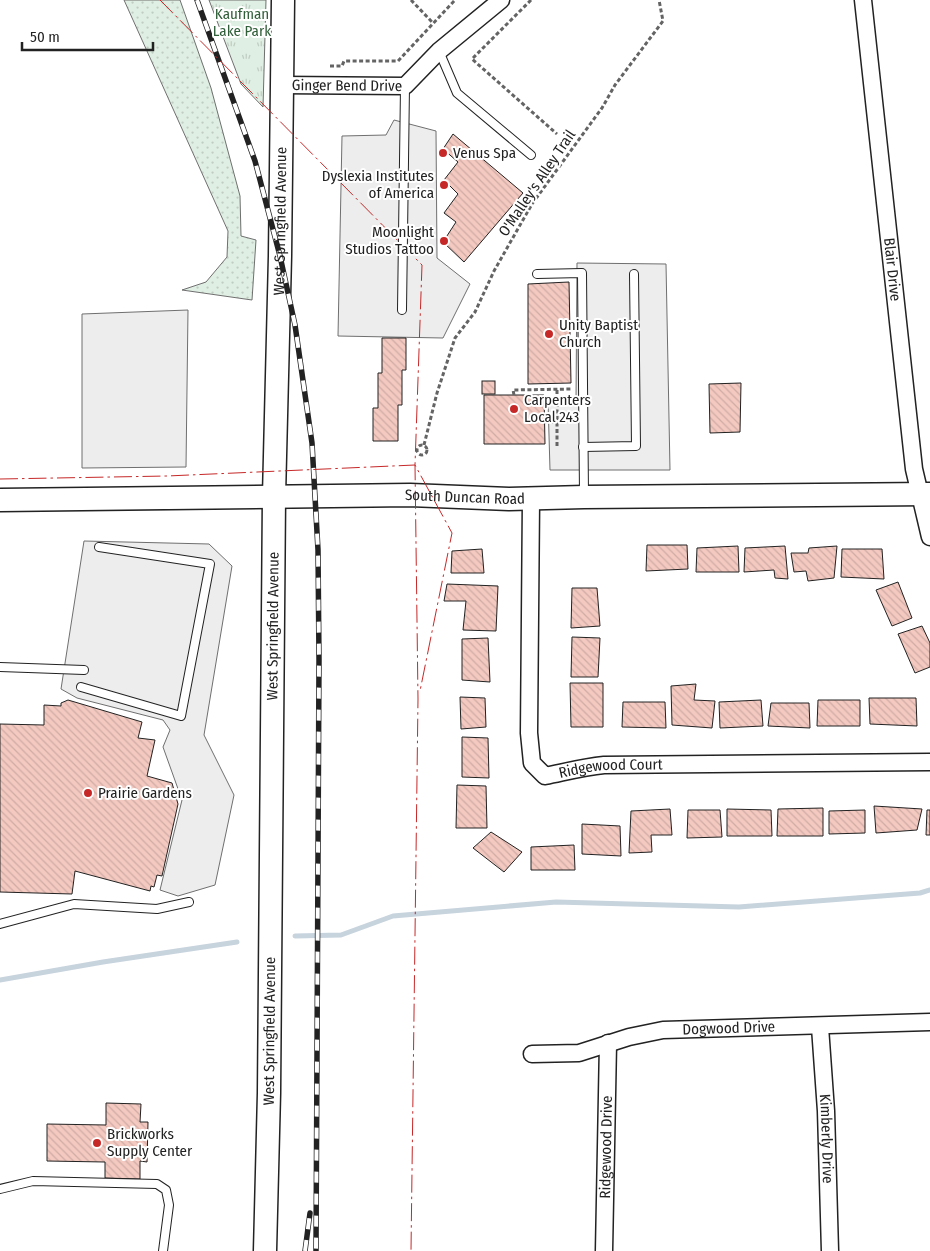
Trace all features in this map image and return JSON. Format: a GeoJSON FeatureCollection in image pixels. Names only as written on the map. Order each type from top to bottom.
{"type":"FeatureCollection","features":[{"type":"Feature","properties":{"kind":"main road","name":"West Springfield Avenue"},"geometry":{"type":"LineString","coordinates":[[265,1251],[269,1093],[274,496],[280,266],[283,0]]}},
{"type":"Feature","properties":{"kind":"main road","name":"South Duncan Road"},"geometry":{"type":"LineString","coordinates":[[0,500],[410,495],[531,499],[924,494]]}},
{"type":"Feature","properties":{"kind":"street","name":"Ginger Bend Drive"},"geometry":{"type":"LineString","coordinates":[[281,85],[405,86],[440,51],[501,0]]}},
{"type":"Feature","properties":{"kind":"street","name":"Blair Drive"},"geometry":{"type":"LineString","coordinates":[[864,0],[914,469],[924,494],[930,537]]}},
{"type":"Feature","properties":{"kind":"street","name":"Ridgewood Court"},"geometry":{"type":"LineString","coordinates":[[531,499],[529,733],[532,763],[545,776],[569,772],[574,768],[604,765],[930,762]]}},
{"type":"Feature","properties":{"kind":"street","name":"Dogwood Drive"},"geometry":{"type":"LineString","coordinates":[[532,1054],[579,1053],[642,1033],[662,1030],[820,1027],[930,1022]]}},
{"type":"Feature","properties":{"kind":"street","name":"Kimberly Drive"},"geometry":{"type":"LineString","coordinates":[[820,1027],[826,1111],[830,1251]]}},
{"type":"Feature","properties":{"kind":"street","name":"Ridgewood Drive"},"geometry":{"type":"LineString","coordinates":[[604,1251],[608,1043]]}},
{"type":"Feature","properties":{"kind":"lane"},"geometry":{"type":"LineString","coordinates":[[440,51],[457,93],[531,155]]}},
{"type":"Feature","properties":{"kind":"lane"},"geometry":{"type":"LineString","coordinates":[[402,310],[405,86]]}},
{"type":"Feature","properties":{"kind":"lane"},"geometry":{"type":"LineString","coordinates":[[537,274],[582,273],[584,497]]}},
{"type":"Feature","properties":{"kind":"lane"},"geometry":{"type":"LineString","coordinates":[[583,447],[636,446],[634,274]]}},
{"type":"Feature","properties":{"kind":"lane"},"geometry":{"type":"LineString","coordinates":[[81,686],[181,716],[210,564],[99,547]]}},
{"type":"Feature","properties":{"kind":"lane"},"geometry":{"type":"LineString","coordinates":[[0,667],[84,670]]}},
{"type":"Feature","properties":{"kind":"lane"},"geometry":{"type":"LineString","coordinates":[[0,924],[74,904],[157,909],[189,902]]}},
{"type":"Feature","properties":{"kind":"lane"},"geometry":{"type":"LineString","coordinates":[[0,1189],[33,1181],[157,1184],[166,1190],[169,1205],[164,1251]]}},
{"type":"Feature","properties":{"kind":"path"},"geometry":{"type":"LineString","coordinates":[[411,0],[433,23]]}},
{"type":"Feature","properties":{"kind":"path"},"geometry":{"type":"LineString","coordinates":[[330,66],[342,66],[344,61],[398,61],[455,0]]}},
{"type":"Feature","properties":{"kind":"path"},"geometry":{"type":"LineString","coordinates":[[530,0],[472,59],[557,134]]}},
{"type":"Feature","properties":{"kind":"path","name":"O'Malley's Alley Trail"},"geometry":{"type":"LineString","coordinates":[[424,446],[437,393],[455,338],[475,312],[494,271],[532,204],[662,22],[659,0]]}},
{"type":"Feature","properties":{"kind":"path"},"geometry":{"type":"LineString","coordinates":[[514,395],[513,390],[573,389]]}},
{"type":"Feature","properties":{"kind":"path"},"geometry":{"type":"LineString","coordinates":[[557,390],[557,447]]}},
{"type":"Feature","properties":{"kind":"path"},"geometry":{"type":"LineString","coordinates":[[545,422],[557,422]]}},
{"type":"Feature","properties":{"kind":"green space"},"geometry":{"type":"Polygon","coordinates":[[[124,0],[180,0],[211,88],[240,196],[241,236],[256,240],[252,300],[182,290],[206,282],[227,257],[228,231],[124,0]]]}},
{"type":"Feature","properties":{"kind":"green space","name":"Kaufman Lake Park"},"geometry":{"type":"Polygon","coordinates":[[[209,0],[266,0],[263,107],[241,84],[209,0]]]}},
{"type":"Feature","properties":{"kind":"shaded area"},"geometry":{"type":"Polygon","coordinates":[[[394,120],[436,131],[437,258],[470,284],[443,338],[338,336],[342,136],[386,135],[394,120]]]}},
{"type":"Feature","properties":{"kind":"shaded area"},"geometry":{"type":"Polygon","coordinates":[[[577,263],[666,264],[670,470],[550,470],[548,401],[576,401],[577,263]]]}},
{"type":"Feature","properties":{"kind":"shaded area"},"geometry":{"type":"Polygon","coordinates":[[[188,310],[186,467],[82,468],[82,314],[188,310]]]}},
{"type":"Feature","properties":{"kind":"shaded area"},"geometry":{"type":"Polygon","coordinates":[[[84,541],[209,544],[232,566],[204,735],[234,795],[215,885],[178,896],[160,890],[182,800],[163,747],[170,730],[163,720],[77,698],[61,689],[84,541]]]}},
{"type":"Feature","properties":{"kind":"building"},"geometry":{"type":"Polygon","coordinates":[[[453,134],[523,193],[464,262],[443,242],[456,222],[444,213],[458,194],[444,180],[458,162],[443,149],[453,134]]]}},
{"type":"Feature","properties":{"kind":"building","name":"Unity Baptist Church"},"geometry":{"type":"Polygon","coordinates":[[[569,282],[571,383],[528,384],[528,284],[569,282]]]}},
{"type":"Feature","properties":{"kind":"building"},"geometry":{"type":"Polygon","coordinates":[[[382,338],[406,338],[406,370],[402,370],[402,405],[398,405],[398,441],[373,441],[373,408],[378,408],[378,373],[382,373],[382,338]]]}},
{"type":"Feature","properties":{"kind":"building"},"geometry":{"type":"Polygon","coordinates":[[[482,381],[495,381],[495,394],[482,394],[482,381]]]}},
{"type":"Feature","properties":{"kind":"building"},"geometry":{"type":"Polygon","coordinates":[[[741,383],[740,432],[710,433],[709,384],[741,383]]]}},
{"type":"Feature","properties":{"kind":"building","name":"Carpenters Local 243"},"geometry":{"type":"Polygon","coordinates":[[[484,395],[544,395],[545,444],[484,444],[484,395]]]}},
{"type":"Feature","properties":{"kind":"building"},"geometry":{"type":"Polygon","coordinates":[[[647,545],[687,545],[688,569],[646,571],[647,545]]]}},
{"type":"Feature","properties":{"kind":"building"},"geometry":{"type":"Polygon","coordinates":[[[738,546],[739,572],[696,572],[697,548],[738,546]]]}},
{"type":"Feature","properties":{"kind":"building"},"geometry":{"type":"Polygon","coordinates":[[[785,546],[788,579],[775,578],[774,570],[744,572],[745,548],[785,546]]]}},
{"type":"Feature","properties":{"kind":"building"},"geometry":{"type":"Polygon","coordinates":[[[837,546],[834,578],[808,581],[806,571],[794,572],[791,553],[808,553],[809,548],[837,546]]]}},
{"type":"Feature","properties":{"kind":"building"},"geometry":{"type":"Polygon","coordinates":[[[482,549],[484,573],[451,573],[452,551],[482,549]]]}},
{"type":"Feature","properties":{"kind":"building"},"geometry":{"type":"Polygon","coordinates":[[[842,549],[882,549],[884,579],[841,577],[842,549]]]}},
{"type":"Feature","properties":{"kind":"building"},"geometry":{"type":"Polygon","coordinates":[[[898,582],[912,618],[892,626],[876,590],[898,582]]]}},
{"type":"Feature","properties":{"kind":"building"},"geometry":{"type":"Polygon","coordinates":[[[447,584],[498,586],[496,631],[463,630],[466,601],[444,601],[447,584]]]}},
{"type":"Feature","properties":{"kind":"building"},"geometry":{"type":"Polygon","coordinates":[[[572,588],[597,588],[600,626],[571,628],[572,588]]]}},
{"type":"Feature","properties":{"kind":"building"},"geometry":{"type":"Polygon","coordinates":[[[922,626],[930,643],[930,667],[915,673],[898,634],[922,626]]]}},
{"type":"Feature","properties":{"kind":"building"},"geometry":{"type":"Polygon","coordinates":[[[572,637],[600,638],[598,677],[571,677],[572,637]]]}},
{"type":"Feature","properties":{"kind":"building"},"geometry":{"type":"Polygon","coordinates":[[[488,638],[490,682],[462,680],[462,639],[488,638]]]}},
{"type":"Feature","properties":{"kind":"building"},"geometry":{"type":"Polygon","coordinates":[[[570,683],[603,683],[603,727],[571,727],[570,683]]]}},
{"type":"Feature","properties":{"kind":"building"},"geometry":{"type":"Polygon","coordinates":[[[696,684],[694,700],[715,701],[712,728],[672,725],[671,686],[696,684]]]}},
{"type":"Feature","properties":{"kind":"building"},"geometry":{"type":"Polygon","coordinates":[[[460,697],[485,698],[486,727],[461,729],[460,697]]]}},
{"type":"Feature","properties":{"kind":"building"},"geometry":{"type":"Polygon","coordinates":[[[869,698],[916,698],[917,726],[870,724],[869,698]]]}},
{"type":"Feature","properties":{"kind":"building","name":"Prairie Gardens"},"geometry":{"type":"Polygon","coordinates":[[[68,700],[142,722],[138,738],[155,740],[147,776],[172,783],[178,804],[162,876],[157,875],[154,887],[151,886],[150,891],[75,871],[72,894],[0,892],[0,724],[44,725],[44,705],[61,706],[61,703],[68,700]]]}},
{"type":"Feature","properties":{"kind":"building"},"geometry":{"type":"Polygon","coordinates":[[[761,700],[763,726],[720,728],[719,702],[761,700]]]}},
{"type":"Feature","properties":{"kind":"building"},"geometry":{"type":"Polygon","coordinates":[[[818,700],[860,700],[860,726],[817,726],[818,700]]]}},
{"type":"Feature","properties":{"kind":"building"},"geometry":{"type":"Polygon","coordinates":[[[623,702],[665,702],[666,728],[622,727],[623,702]]]}},
{"type":"Feature","properties":{"kind":"building"},"geometry":{"type":"Polygon","coordinates":[[[771,703],[809,703],[810,728],[768,726],[771,703]]]}},
{"type":"Feature","properties":{"kind":"building"},"geometry":{"type":"Polygon","coordinates":[[[462,737],[488,738],[489,778],[462,777],[462,737]]]}},
{"type":"Feature","properties":{"kind":"building"},"geometry":{"type":"Polygon","coordinates":[[[457,785],[486,786],[487,828],[456,828],[457,785]]]}},
{"type":"Feature","properties":{"kind":"building"},"geometry":{"type":"Polygon","coordinates":[[[874,806],[922,809],[917,830],[876,833],[874,806]]]}},
{"type":"Feature","properties":{"kind":"building"},"geometry":{"type":"Polygon","coordinates":[[[823,808],[823,836],[777,836],[778,809],[823,808]]]}},
{"type":"Feature","properties":{"kind":"building"},"geometry":{"type":"Polygon","coordinates":[[[670,809],[672,835],[651,835],[652,852],[629,853],[631,811],[670,809]]]}},
{"type":"Feature","properties":{"kind":"building"},"geometry":{"type":"Polygon","coordinates":[[[727,809],[771,810],[772,836],[727,836],[727,809]]]}},
{"type":"Feature","properties":{"kind":"building"},"geometry":{"type":"Polygon","coordinates":[[[688,810],[720,810],[722,837],[687,838],[688,810]]]}},
{"type":"Feature","properties":{"kind":"building"},"geometry":{"type":"Polygon","coordinates":[[[865,810],[865,833],[829,834],[829,811],[865,810]]]}},
{"type":"Feature","properties":{"kind":"building"},"geometry":{"type":"Polygon","coordinates":[[[927,810],[930,810],[930,835],[926,835],[927,810]]]}},
{"type":"Feature","properties":{"kind":"building"},"geometry":{"type":"Polygon","coordinates":[[[582,824],[620,826],[621,856],[582,854],[582,824]]]}},
{"type":"Feature","properties":{"kind":"building"},"geometry":{"type":"Polygon","coordinates":[[[491,832],[522,852],[504,872],[473,848],[491,832]]]}},
{"type":"Feature","properties":{"kind":"building"},"geometry":{"type":"Polygon","coordinates":[[[574,845],[575,870],[531,870],[531,847],[574,845]]]}},
{"type":"Feature","properties":{"kind":"building","name":"Brickworks Supply Center"},"geometry":{"type":"Polygon","coordinates":[[[106,1103],[141,1104],[140,1122],[148,1122],[147,1162],[140,1161],[140,1179],[105,1178],[105,1162],[47,1161],[47,1124],[106,1125],[106,1103]]]}},
{"type":"Feature","properties":{"kind":"waterway"},"geometry":{"type":"LineString","coordinates":[[295,936],[341,935],[393,916],[556,902],[739,907],[920,893],[930,890]]}},
{"type":"Feature","properties":{"kind":"waterway"},"geometry":{"type":"LineString","coordinates":[[0,980],[237,942]]}},
{"type":"Feature","properties":{"kind":"railway"},"geometry":{"type":"LineString","coordinates":[[197,0],[255,161],[280,256],[295,325],[312,443],[318,550],[319,660],[316,1251]]}},
{"type":"Feature","properties":{"kind":"railway"},"geometry":{"type":"LineString","coordinates":[[305,1251],[310,1213]]}},
{"type":"Feature","properties":{"kind":"power"},"geometry":{"type":"LineString","coordinates":[[160,0],[422,265],[415,465],[418,699],[411,1251]]}},
{"type":"Feature","properties":{"kind":"power"},"geometry":{"type":"LineString","coordinates":[[0,479],[167,476],[415,465],[452,533],[420,691]]}},
{"type":"Feature","properties":{"kind":"place","name":"Venus Spa"},"geometry":{"type":"Point","coordinates":[443,153]}},
{"type":"Feature","properties":{"kind":"place","name":"Dyslexia Institutes of America"},"geometry":{"type":"Point","coordinates":[444,185]}},
{"type":"Feature","properties":{"kind":"place","name":"Moonlight Studios Tattoo"},"geometry":{"type":"Point","coordinates":[444,241]}},
{"type":"Feature","properties":{"kind":"place","name":"Unity Baptist Church"},"geometry":{"type":"Point","coordinates":[549,334]}},
{"type":"Feature","properties":{"kind":"place","name":"Carpenters Local 243"},"geometry":{"type":"Point","coordinates":[514,409]}},
{"type":"Feature","properties":{"kind":"place","name":"Prairie Gardens"},"geometry":{"type":"Point","coordinates":[88,793]}},
{"type":"Feature","properties":{"kind":"place","name":"Brickworks Supply Center"},"geometry":{"type":"Point","coordinates":[97,1143]}}]}
